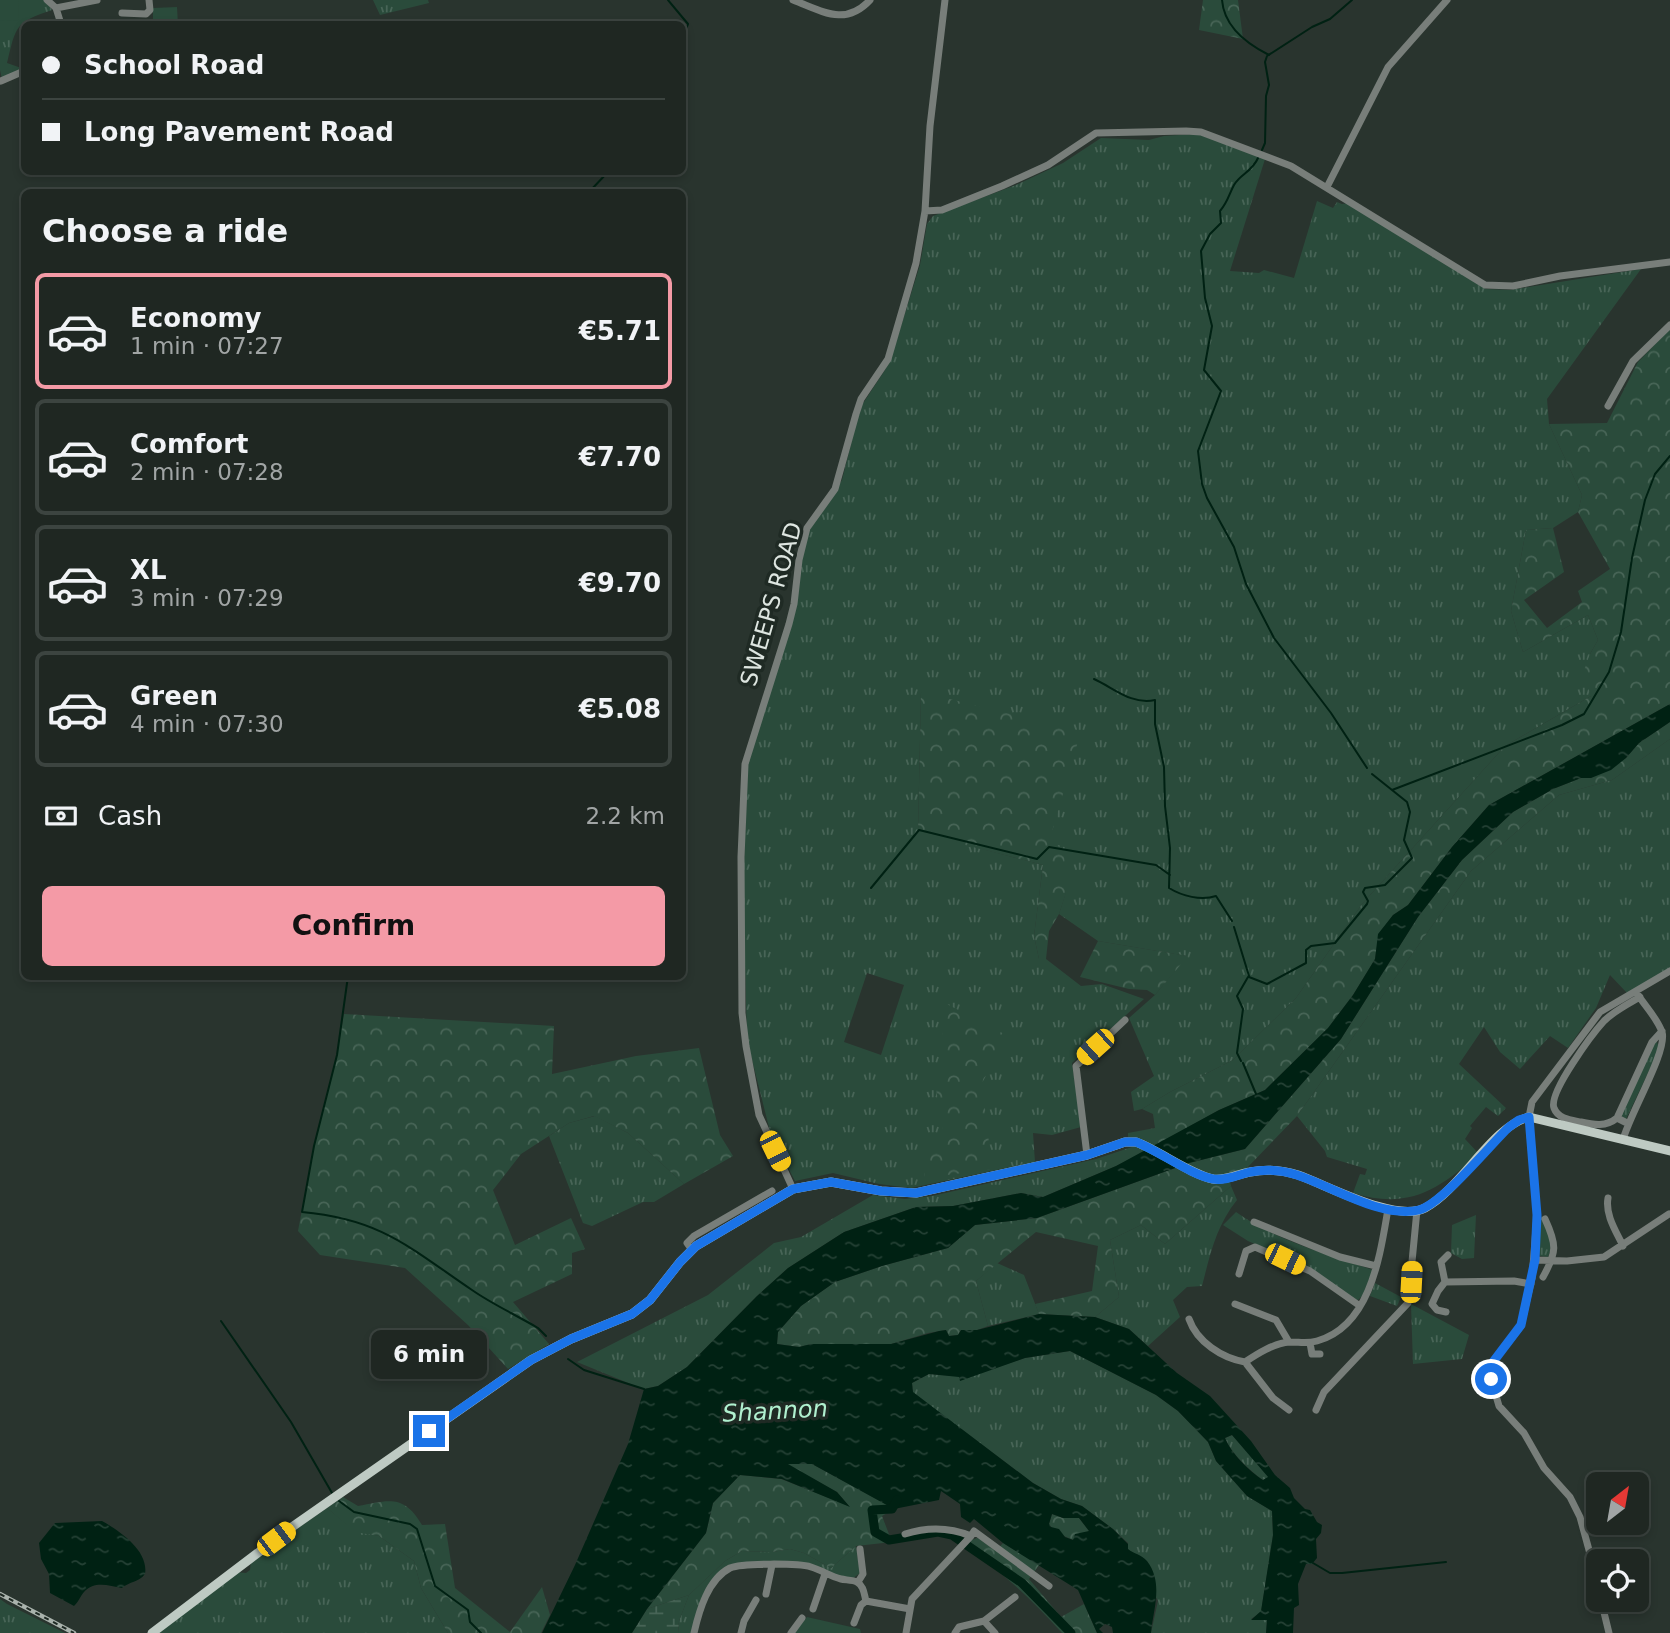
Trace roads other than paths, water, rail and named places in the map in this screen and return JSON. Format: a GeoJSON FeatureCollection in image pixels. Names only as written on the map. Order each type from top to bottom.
{"type":"FeatureCollection","features":[{"type":"Feature","properties":{"kind":"main road"},"geometry":{"type":"LineString","coordinates":[[152,1633],[292,1527],[531,1360],[571,1339],[632,1314],[650,1300],[692,1250],[715,1233],[793,1189],[831,1182],[881,1191],[916,1193],[1087,1155],[1125,1142],[1136,1142],[1206,1177],[1218,1180],[1263,1170],[1281,1171],[1388,1209],[1418,1210],[1430,1204],[1454,1184],[1509,1127],[1529,1117],[1670,1151]]}},
{"type":"Feature","properties":{"kind":"street"},"geometry":{"type":"LineString","coordinates":[[47,0],[56,8],[60,21]]}},
{"type":"Feature","properties":{"kind":"street"},"geometry":{"type":"LineString","coordinates":[[56,8],[97,0]]}},
{"type":"Feature","properties":{"kind":"street"},"geometry":{"type":"LineString","coordinates":[[122,13],[146,14],[150,10],[149,0]]}},
{"type":"Feature","properties":{"kind":"street"},"geometry":{"type":"LineString","coordinates":[[793,0],[841,16],[860,11],[870,0]]}},
{"type":"Feature","properties":{"kind":"street","name":"SWEEPS ROAD"},"geometry":{"type":"LineString","coordinates":[[793,1189],[760,1115],[744,1035],[741,857],[745,764],[789,624],[807,528],[835,489],[861,399],[888,359],[916,263],[925,211],[930,126],[945,0]]}},
{"type":"Feature","properties":{"kind":"street"},"geometry":{"type":"LineString","coordinates":[[1327,187],[1388,67],[1447,0]]}},
{"type":"Feature","properties":{"kind":"street"},"geometry":{"type":"LineString","coordinates":[[1,82],[21,72]]}},
{"type":"Feature","properties":{"kind":"street"},"geometry":{"type":"LineString","coordinates":[[925,211],[942,210],[983,195],[1048,165],[1096,133],[1201,132],[1291,166],[1485,285],[1513,286],[1560,276],[1670,262]]}},
{"type":"Feature","properties":{"kind":"street"},"geometry":{"type":"LineString","coordinates":[[1608,406],[1633,361],[1670,326]]}},
{"type":"Feature","properties":{"kind":"street"},"geometry":{"type":"LineString","coordinates":[[1662,1031],[1652,1042],[1617,1118],[1606,1124],[1594,1125],[1565,1119],[1554,1108],[1553,1100],[1562,1081],[1604,1021],[1670,971]]}},
{"type":"Feature","properties":{"kind":"street"},"geometry":{"type":"LineString","coordinates":[[1623,1140],[1627,1124],[1660,1055],[1662,1031],[1638,994]]}},
{"type":"Feature","properties":{"kind":"street"},"geometry":{"type":"LineString","coordinates":[[1589,1549],[1580,1517],[1570,1497],[1544,1468],[1524,1433],[1499,1406],[1491,1379],[1493,1362],[1521,1325],[1535,1260],[1537,1215],[1529,1117],[1532,1102],[1600,1012],[1638,994]]}},
{"type":"Feature","properties":{"kind":"street"},"geometry":{"type":"LineString","coordinates":[[1087,1155],[1076,1066],[1125,1020]]}},
{"type":"Feature","properties":{"kind":"street"},"geometry":{"type":"LineString","coordinates":[[1617,1118],[1627,1124]]}},
{"type":"Feature","properties":{"kind":"street"},"geometry":{"type":"LineString","coordinates":[[692,1250],[687,1242],[694,1236],[772,1191]]}},
{"type":"Feature","properties":{"kind":"street"},"geometry":{"type":"LineString","coordinates":[[1608,1198],[1611,1222],[1623,1246]]}},
{"type":"Feature","properties":{"kind":"street"},"geometry":{"type":"LineString","coordinates":[[1245,1362],[1264,1351],[1289,1342],[1310,1343],[1332,1335],[1360,1306],[1368,1294],[1388,1209]]}},
{"type":"Feature","properties":{"kind":"street"},"geometry":{"type":"LineString","coordinates":[[1316,1409],[1324,1392],[1408,1303],[1418,1210]]}},
{"type":"Feature","properties":{"kind":"street"},"geometry":{"type":"LineString","coordinates":[[1535,1260],[1604,1257],[1669,1214]]}},
{"type":"Feature","properties":{"kind":"street"},"geometry":{"type":"LineString","coordinates":[[1543,1277],[1553,1260],[1553,1238],[1545,1219]]}},
{"type":"Feature","properties":{"kind":"street"},"geometry":{"type":"LineString","coordinates":[[1254,1222],[1340,1257],[1376,1266]]}},
{"type":"Feature","properties":{"kind":"street"},"geometry":{"type":"LineString","coordinates":[[1238,1274],[1247,1251],[1255,1247],[1310,1271],[1360,1306]]}},
{"type":"Feature","properties":{"kind":"street"},"geometry":{"type":"LineString","coordinates":[[1446,1312],[1437,1310],[1433,1304],[1445,1282],[1441,1262],[1448,1255]]}},
{"type":"Feature","properties":{"kind":"street"},"geometry":{"type":"LineString","coordinates":[[1445,1282],[1514,1280],[1531,1284]]}},
{"type":"Feature","properties":{"kind":"street"},"geometry":{"type":"LineString","coordinates":[[1235,1304],[1276,1320],[1289,1342]]}},
{"type":"Feature","properties":{"kind":"street"},"geometry":{"type":"LineString","coordinates":[[1189,1320],[1193,1330],[1211,1347],[1232,1359],[1245,1362],[1273,1398],[1289,1410]]}},
{"type":"Feature","properties":{"kind":"street"},"geometry":{"type":"LineString","coordinates":[[1310,1343],[1312,1354],[1320,1354]]}},
{"type":"Feature","properties":{"kind":"street"},"geometry":{"type":"LineString","coordinates":[[905,1534],[950,1529],[971,1536]]}},
{"type":"Feature","properties":{"kind":"street"},"geometry":{"type":"LineString","coordinates":[[906,1633],[912,1599],[974,1531],[1049,1586]]}},
{"type":"Feature","properties":{"kind":"street"},"geometry":{"type":"LineString","coordinates":[[858,1582],[863,1574],[860,1549]]}},
{"type":"Feature","properties":{"kind":"street"},"geometry":{"type":"LineString","coordinates":[[694,1633],[699,1611],[714,1583],[722,1573],[732,1567],[794,1563],[813,1567],[825,1574],[858,1582],[864,1590],[866,1601]]}},
{"type":"Feature","properties":{"kind":"street"},"geometry":{"type":"LineString","coordinates":[[766,1594],[772,1565]]}},
{"type":"Feature","properties":{"kind":"street"},"geometry":{"type":"LineString","coordinates":[[813,1609],[825,1574]]}},
{"type":"Feature","properties":{"kind":"street"},"geometry":{"type":"LineString","coordinates":[[955,1633],[959,1627],[984,1621],[1015,1597]]}},
{"type":"Feature","properties":{"kind":"street"},"geometry":{"type":"LineString","coordinates":[[741,1633],[744,1621],[756,1600]]}},
{"type":"Feature","properties":{"kind":"street"},"geometry":{"type":"LineString","coordinates":[[853,1623],[861,1605],[866,1601],[910,1609]]}},
{"type":"Feature","properties":{"kind":"street"},"geometry":{"type":"LineString","coordinates":[[1604,1612],[1609,1633]]}},
{"type":"Feature","properties":{"kind":"street"},"geometry":{"type":"LineString","coordinates":[[791,1633],[802,1618]]}},
{"type":"Feature","properties":{"kind":"street"},"geometry":{"type":"LineString","coordinates":[[984,1621],[995,1633]]}},
{"type":"Feature","properties":{"kind":"water","name":"Shannon"},"geometry":{"type":"Polygon","coordinates":[[[1670,704],[1670,722],[1639,743],[1611,770],[1553,789],[1513,812],[1462,860],[1418,917],[1341,1039],[1245,1149],[1189,1163],[1037,1218],[975,1225],[948,1248],[835,1282],[801,1306],[778,1332],[777,1344],[799,1347],[811,1344],[891,1344],[946,1330],[949,1336],[958,1335],[961,1330],[977,1330],[1039,1314],[1095,1317],[1129,1329],[1177,1373],[1210,1396],[1251,1441],[1275,1475],[1290,1488],[1294,1498],[1305,1509],[1310,1510],[1322,1525],[1321,1533],[1316,1539],[1317,1558],[1312,1564],[1306,1564],[1298,1584],[1299,1605],[1294,1608],[1293,1633],[1266,1633],[1267,1620],[1251,1620],[1261,1611],[1273,1535],[1272,1511],[1247,1496],[1216,1461],[1208,1442],[1178,1411],[1156,1395],[1070,1351],[1025,1358],[960,1381],[959,1377],[929,1374],[912,1383],[913,1392],[1033,1483],[1061,1499],[1082,1506],[1113,1529],[1128,1544],[1128,1549],[1147,1561],[1152,1569],[1156,1587],[1151,1633],[1113,1633],[1112,1627],[1105,1624],[1099,1629],[1103,1633],[1097,1633],[1078,1590],[1003,1543],[974,1519],[970,1523],[961,1517],[960,1504],[941,1491],[939,1500],[894,1509],[812,1464],[788,1464],[837,1492],[850,1507],[782,1479],[740,1475],[713,1503],[706,1533],[647,1609],[632,1633],[542,1633],[628,1444],[644,1389],[658,1386],[687,1367],[788,1268],[844,1232],[916,1207],[953,1206],[1021,1193],[1043,1197],[1116,1166],[1219,1110],[1265,1090],[1328,1028],[1375,959],[1378,934],[1393,915],[1408,905],[1452,847],[1489,805],[1670,704]],[[1232,1435],[1225,1438],[1236,1456],[1263,1480],[1268,1477],[1232,1435]],[[1052,1514],[1049,1524],[1059,1529],[1065,1537],[1073,1540],[1075,1534],[1089,1531],[1079,1518],[1063,1518],[1052,1514]]]}},
{"type":"Feature","properties":{"kind":"water"},"geometry":{"type":"Polygon","coordinates":[[[102,1521],[125,1536],[138,1550],[145,1566],[145,1574],[122,1588],[102,1585],[88,1588],[74,1606],[50,1593],[49,1574],[41,1559],[39,1543],[55,1523],[102,1521]]]}},
{"type":"Feature","properties":{"kind":"waterway"},"geometry":{"type":"LineString","coordinates":[[668,0],[686,21]]}},
{"type":"Feature","properties":{"kind":"waterway"},"geometry":{"type":"LineString","coordinates":[[1222,0],[1232,26],[1269,55]]}},
{"type":"Feature","properties":{"kind":"waterway"},"geometry":{"type":"LineString","coordinates":[[1262,150],[1265,143],[1266,96],[1269,85],[1265,62],[1267,56],[1312,27],[1330,19],[1352,0]]}},
{"type":"Feature","properties":{"kind":"waterway"},"geometry":{"type":"LineString","coordinates":[[686,22],[686,29]]}},
{"type":"Feature","properties":{"kind":"waterway"},"geometry":{"type":"LineString","coordinates":[[1258,158],[1253,167],[1234,185],[1220,211],[1221,223],[1210,234],[1201,251],[1205,298],[1212,326],[1204,370],[1221,391],[1198,451],[1202,484],[1234,547],[1246,584],[1274,638],[1331,713],[1367,768]]}},
{"type":"Feature","properties":{"kind":"waterway"},"geometry":{"type":"LineString","coordinates":[[592,189],[605,175]]}},
{"type":"Feature","properties":{"kind":"waterway"},"geometry":{"type":"LineString","coordinates":[[1392,790],[1562,725],[1584,714],[1609,672],[1621,632],[1632,558],[1645,500],[1655,474],[1670,456]]}},
{"type":"Feature","properties":{"kind":"waterway"},"geometry":{"type":"LineString","coordinates":[[1094,679],[1130,698],[1155,700],[1155,724],[1164,767],[1170,848],[1169,888],[1192,897],[1216,896],[1232,921]]}},
{"type":"Feature","properties":{"kind":"waterway"},"geometry":{"type":"LineString","coordinates":[[1249,977],[1267,984],[1306,963],[1306,950],[1311,946],[1335,943],[1367,904],[1363,892],[1365,888],[1385,885],[1412,858],[1404,840],[1410,812],[1407,802],[1372,774]]}},
{"type":"Feature","properties":{"kind":"waterway"},"geometry":{"type":"LineString","coordinates":[[871,888],[919,830],[1037,859],[1049,847],[1156,865],[1170,875]]}},
{"type":"Feature","properties":{"kind":"waterway"},"geometry":{"type":"LineString","coordinates":[[1234,927],[1249,976]]}},
{"type":"Feature","properties":{"kind":"waterway"},"geometry":{"type":"LineString","coordinates":[[1241,1061],[1237,1053],[1243,1009],[1237,996],[1248,977]]}},
{"type":"Feature","properties":{"kind":"waterway"},"geometry":{"type":"LineString","coordinates":[[347,980],[337,1055],[314,1146],[302,1212],[353,1221],[393,1238],[480,1295],[538,1328],[546,1336]]}},
{"type":"Feature","properties":{"kind":"waterway"},"geometry":{"type":"LineString","coordinates":[[1243,1063],[1256,1094]]}},
{"type":"Feature","properties":{"kind":"waterway"},"geometry":{"type":"LineString","coordinates":[[221,1321],[291,1422],[332,1493]]}},
{"type":"Feature","properties":{"kind":"waterway"},"geometry":{"type":"LineString","coordinates":[[568,1359],[584,1370],[644,1389]]}},
{"type":"Feature","properties":{"kind":"waterway"},"geometry":{"type":"LineString","coordinates":[[897,1500],[892,1509],[872,1510],[875,1532],[889,1540],[938,1532],[952,1535],[1022,1583],[1071,1633]]}},
{"type":"Feature","properties":{"kind":"waterway"},"geometry":{"type":"LineString","coordinates":[[339,1501],[354,1512],[410,1524],[417,1529],[435,1586],[468,1610],[470,1622],[481,1633]]}},
{"type":"Feature","properties":{"kind":"waterway"},"geometry":{"type":"LineString","coordinates":[[1313,1563],[1330,1573],[1342,1573],[1446,1562]]}},
{"type":"Feature","properties":{"kind":"railway"},"geometry":{"type":"LineString","coordinates":[[0,1594],[74,1633]]}}]}
